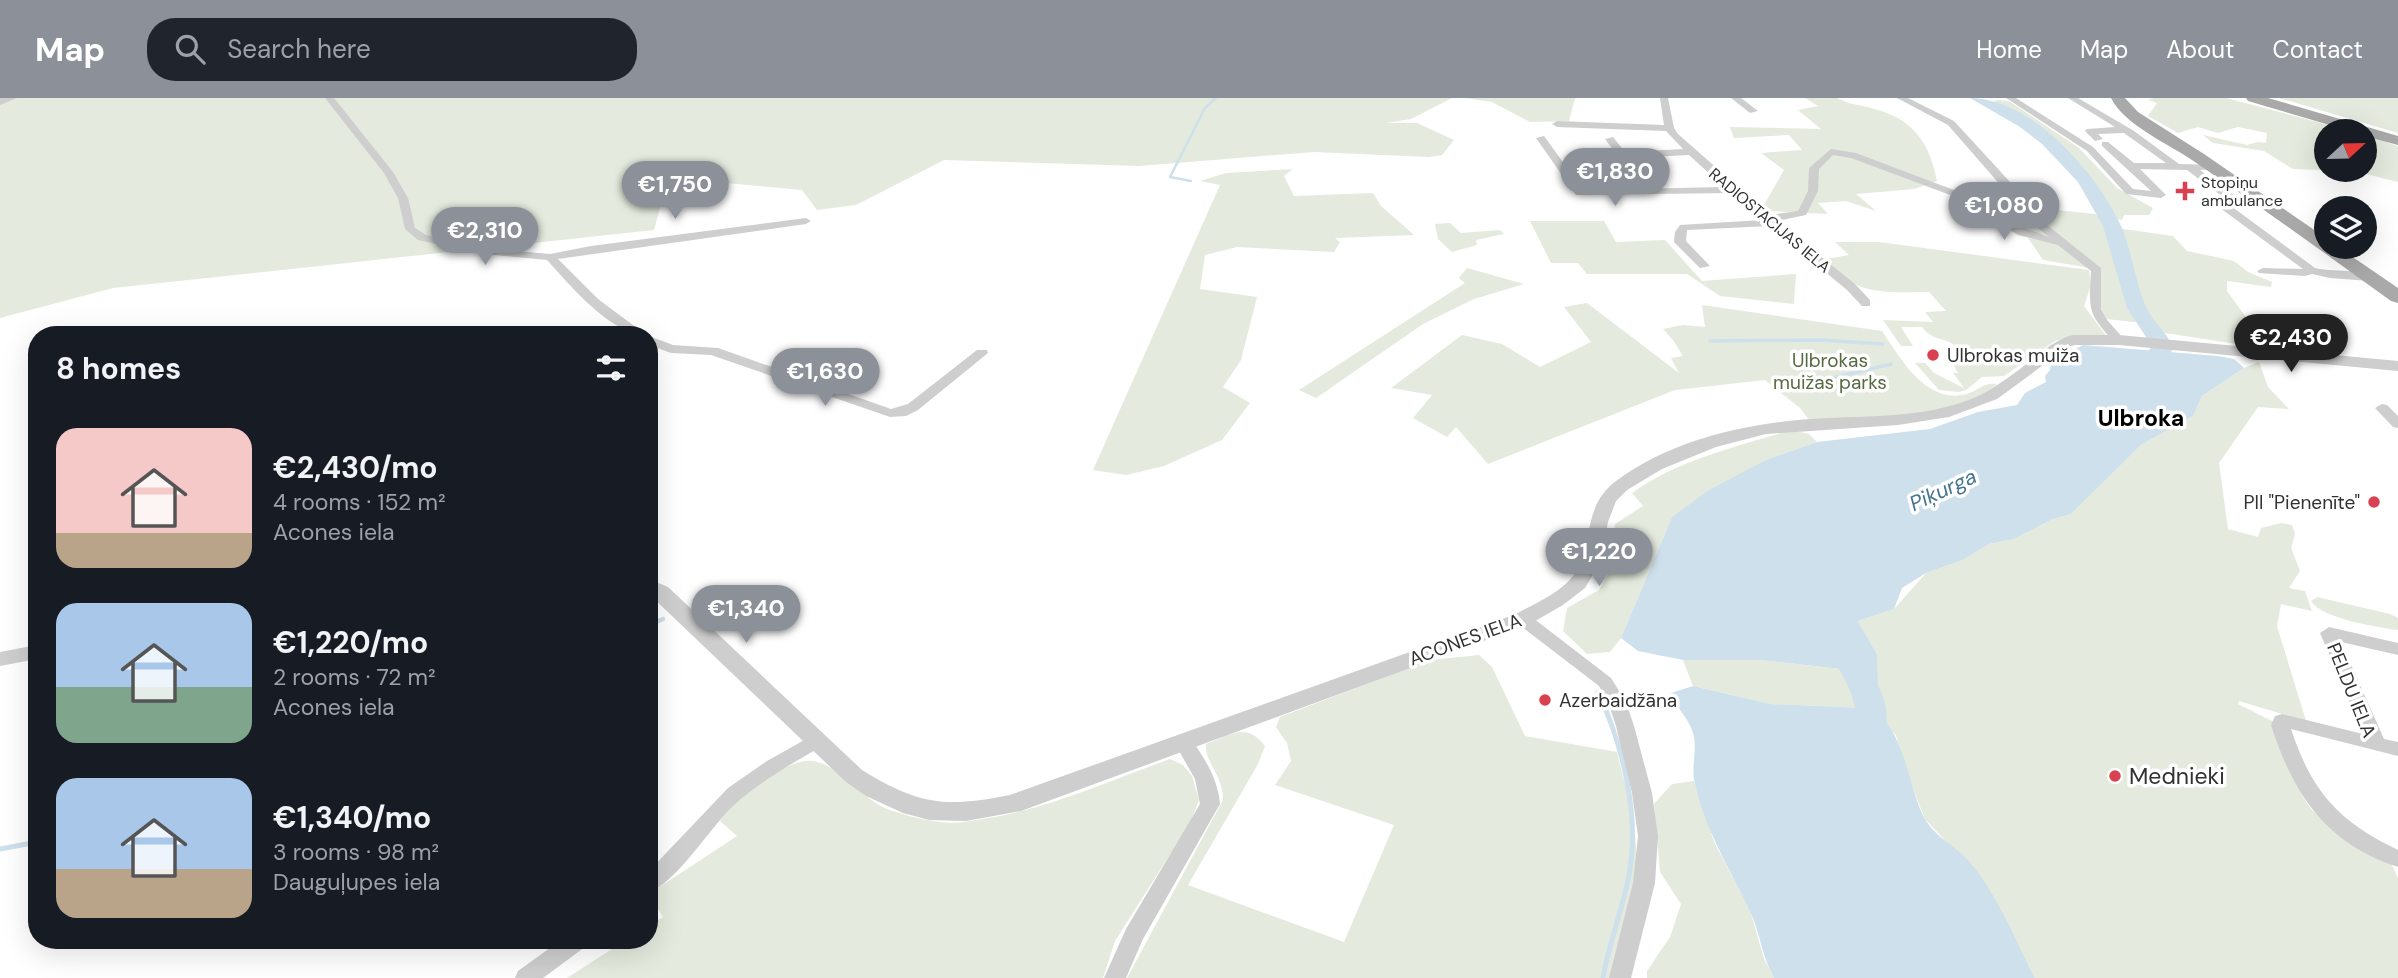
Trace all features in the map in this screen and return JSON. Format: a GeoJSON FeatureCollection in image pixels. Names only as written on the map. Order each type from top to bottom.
{"type":"FeatureCollection","features":[{"type":"Feature","properties":{"kind":"main road"},"geometry":{"type":"LineString","coordinates":[[2118,98],[2126,110],[2314,237]]}},
{"type":"Feature","properties":{"kind":"main road"},"geometry":{"type":"LineString","coordinates":[[2248,98],[2323,119]]}},
{"type":"Feature","properties":{"kind":"main road"},"geometry":{"type":"LineString","coordinates":[[2253,98],[2328,119]]}},
{"type":"Feature","properties":{"kind":"main road"},"geometry":{"type":"LineString","coordinates":[[2259,98],[2329,119]]}},
{"type":"Feature","properties":{"kind":"main road"},"geometry":{"type":"LineString","coordinates":[[2377,134],[2398,141]]}},
{"type":"Feature","properties":{"kind":"main road"},"geometry":{"type":"LineString","coordinates":[[2345,259],[2398,297]]}},
{"type":"Feature","properties":{"kind":"street"},"geometry":{"type":"LineString","coordinates":[[0,102],[12,98]]}},
{"type":"Feature","properties":{"kind":"street"},"geometry":{"type":"LineString","coordinates":[[329,98],[388,172],[403,198],[410,229],[422,238],[484,251],[550,257],[603,247],[806,221]]}},
{"type":"Feature","properties":{"kind":"street"},"geometry":{"type":"LineString","coordinates":[[1557,124],[1669,128],[1664,98]]}},
{"type":"Feature","properties":{"kind":"street"},"geometry":{"type":"LineString","coordinates":[[1735,98],[1753,111]]}},
{"type":"Feature","properties":{"kind":"street"},"geometry":{"type":"LineString","coordinates":[[1901,98],[1951,123],[2033,219],[2097,270],[2095,309],[2102,322],[2119,340]]}},
{"type":"Feature","properties":{"kind":"street"},"geometry":{"type":"LineString","coordinates":[[2010,98],[2090,149],[2130,192],[2161,195],[2133,166],[2090,131],[2161,133]]}},
{"type":"Feature","properties":{"kind":"street"},"geometry":{"type":"LineString","coordinates":[[2071,98],[2128,131],[2178,167]]}},
{"type":"Feature","properties":{"kind":"street","name":"RADIOSTACIJAS IELA"},"geometry":{"type":"LineString","coordinates":[[1669,128],[1732,190],[1866,303]]}},
{"type":"Feature","properties":{"kind":"street"},"geometry":{"type":"LineString","coordinates":[[1541,138],[1580,193],[1732,190]]}},
{"type":"Feature","properties":{"kind":"street"},"geometry":{"type":"LineString","coordinates":[[1610,139],[1645,185]]}},
{"type":"Feature","properties":{"kind":"street"},"geometry":{"type":"LineString","coordinates":[[1622,155],[1691,152]]}},
{"type":"Feature","properties":{"kind":"street"},"geometry":{"type":"LineString","coordinates":[[1704,266],[1680,243],[1680,232],[1684,227],[1770,221],[1802,213],[1813,191],[1814,168],[1831,152],[1865,159],[1965,198],[2014,230],[2036,238],[2060,242]]}},
{"type":"Feature","properties":{"kind":"street"},"geometry":{"type":"LineString","coordinates":[[2133,166],[2214,167]]}},
{"type":"Feature","properties":{"kind":"street"},"geometry":{"type":"LineString","coordinates":[[2189,167],[2236,202]]}},
{"type":"Feature","properties":{"kind":"street"},"geometry":{"type":"LineString","coordinates":[[1965,198],[2025,208]]}},
{"type":"Feature","properties":{"kind":"street"},"geometry":{"type":"LineString","coordinates":[[2264,203],[2220,202],[2311,270],[2330,275],[2370,277]]}},
{"type":"Feature","properties":{"kind":"street"},"geometry":{"type":"LineString","coordinates":[[550,257],[580,290],[628,326]]}},
{"type":"Feature","properties":{"kind":"street"},"geometry":{"type":"LineString","coordinates":[[2263,271],[2305,273],[2311,270]]}},
{"type":"Feature","properties":{"kind":"street","name":"ACONES IELA"},"geometry":{"type":"LineString","coordinates":[[658,590],[853,776],[884,797],[914,808],[939,812],[974,812],[1012,804],[1523,619],[1572,588],[1583,576],[1592,557],[1601,508],[1610,496],[1639,474],[1705,446],[1766,428],[1916,418],[1963,408],[1993,395],[2062,344],[2073,340],[2119,340],[2398,366]]}},
{"type":"Feature","properties":{"kind":"street"},"geometry":{"type":"LineString","coordinates":[[658,344],[671,349],[713,351],[890,414],[901,413],[913,407],[982,353]]}},
{"type":"Feature","properties":{"kind":"street"},"geometry":{"type":"LineString","coordinates":[[2398,407],[2382,408],[2398,424]]}},
{"type":"Feature","properties":{"kind":"street"},"geometry":{"type":"LineString","coordinates":[[1523,619],[1605,682],[1617,702],[1625,726],[1642,793],[1648,836],[1644,883],[1620,978]]}},
{"type":"Feature","properties":{"kind":"street","name":"PELDU IELA"},"geometry":{"type":"LineString","coordinates":[[2377,744],[2329,633],[2398,649]]}},
{"type":"Feature","properties":{"kind":"street"},"geometry":{"type":"LineString","coordinates":[[0,659],[28,654]]}},
{"type":"Feature","properties":{"kind":"street","name":"PELDU IELA"},"geometry":{"type":"LineString","coordinates":[[2377,744],[2290,722],[2282,721],[2280,725],[2296,774],[2322,811],[2355,837],[2398,859]]}},
{"type":"Feature","properties":{"kind":"street"},"geometry":{"type":"LineString","coordinates":[[658,876],[675,862],[714,814],[758,774],[815,741]]}},
{"type":"Feature","properties":{"kind":"street"},"geometry":{"type":"LineString","coordinates":[[1115,978],[1134,935],[1210,804],[1210,789],[1205,775],[1183,742]]}},
{"type":"Feature","properties":{"kind":"street"},"geometry":{"type":"LineString","coordinates":[[2377,744],[2398,749]]}},
{"type":"Feature","properties":{"kind":"street"},"geometry":{"type":"LineString","coordinates":[[526,978],[565,949]]}},
{"type":"Feature","properties":{"kind":"green space"},"geometry":{"type":"Polygon","coordinates":[[[0,98],[1452,98],[1411,119],[1386,123],[1417,123],[1454,140],[1442,155],[1429,157],[1314,152],[1139,166],[944,160],[856,205],[817,210],[802,190],[716,182],[660,191],[661,204],[654,230],[113,288],[0,318],[0,98]]]}},
{"type":"Feature","properties":{"kind":"green space"},"geometry":{"type":"Polygon","coordinates":[[[1465,98],[1575,98],[1569,121],[1530,122],[1492,102],[1465,98]]]}},
{"type":"Feature","properties":{"kind":"green space"},"geometry":{"type":"Polygon","coordinates":[[[1805,98],[1837,98],[1885,113],[1910,126],[1927,148],[1937,181],[1914,189],[1856,194],[1876,211],[1846,201],[1818,203],[1828,214],[1769,211],[1764,205],[1784,170],[1761,153],[1802,150],[1789,135],[1734,138],[1730,127],[1821,129],[1798,110],[1818,106],[1805,98]]]}},
{"type":"Feature","properties":{"kind":"green space"},"geometry":{"type":"Polygon","coordinates":[[[2226,98],[2314,121],[2314,170],[2293,169],[2264,151],[2213,143],[2203,135],[2247,145],[2266,143],[2267,133],[2238,127],[2218,133],[2198,127],[2178,133],[2148,116],[2157,103],[2148,100],[2226,98]]]}},
{"type":"Feature","properties":{"kind":"green space"},"geometry":{"type":"Polygon","coordinates":[[[2279,98],[2398,98],[2398,133],[2377,127],[2377,119],[2350,119],[2279,98]]]}},
{"type":"Feature","properties":{"kind":"green space"},"geometry":{"type":"Polygon","coordinates":[[[1994,101],[2009,101],[2079,148],[2117,188],[2153,208],[2149,215],[2124,215],[2122,220],[2111,218],[2083,171],[2057,144],[1994,101]]]}},
{"type":"Feature","properties":{"kind":"green space"},"geometry":{"type":"Polygon","coordinates":[[[2377,139],[2398,146],[2398,182],[2377,177],[2377,139]]]}},
{"type":"Feature","properties":{"kind":"green space"},"geometry":{"type":"Polygon","coordinates":[[[1293,169],[1284,176],[1294,196],[1373,193],[1381,206],[1414,235],[1335,238],[1340,242],[1334,252],[1237,247],[1205,255],[1200,289],[1257,297],[1241,360],[1223,387],[1250,403],[1222,440],[1164,466],[1126,475],[1093,470],[1220,185],[1200,181],[1226,173],[1293,169]]]}},
{"type":"Feature","properties":{"kind":"green space"},"geometry":{"type":"Polygon","coordinates":[[[1977,202],[2018,210],[2050,238],[2029,234],[1977,202]]]}},
{"type":"Feature","properties":{"kind":"green space"},"geometry":{"type":"Polygon","coordinates":[[[2030,207],[2104,215],[2117,271],[2131,313],[2143,323],[2106,319],[2100,306],[2100,270],[2054,235],[2030,207]]]}},
{"type":"Feature","properties":{"kind":"green space"},"geometry":{"type":"Polygon","coordinates":[[[1530,221],[1604,221],[1616,242],[1665,240],[1702,281],[1796,274],[1794,304],[1720,296],[1687,274],[1587,274],[1578,263],[1551,263],[1530,221]]]}},
{"type":"Feature","properties":{"kind":"green space"},"geometry":{"type":"Polygon","coordinates":[[[1450,223],[1461,233],[1500,230],[1504,234],[1476,240],[1477,245],[1452,252],[1438,239],[1435,224],[1450,223]]]}},
{"type":"Feature","properties":{"kind":"green space"},"geometry":{"type":"Polygon","coordinates":[[[2116,228],[2173,236],[2187,251],[2234,261],[2248,272],[2272,282],[2271,287],[2227,281],[2227,291],[2269,349],[2165,333],[2146,314],[2116,228]]]}},
{"type":"Feature","properties":{"kind":"green space"},"geometry":{"type":"Polygon","coordinates":[[[2028,238],[2059,244],[2090,268],[2043,260],[2028,238]]]}},
{"type":"Feature","properties":{"kind":"green space"},"geometry":{"type":"Polygon","coordinates":[[[1835,242],[1879,242],[2089,270],[2091,285],[2084,306],[2107,337],[2070,337],[2055,341],[2004,376],[1982,377],[1966,390],[1959,392],[1939,390],[1915,363],[1925,363],[1934,373],[1964,388],[1953,373],[1958,373],[1950,358],[1957,358],[1952,352],[1961,352],[1956,346],[1932,336],[1922,327],[1901,327],[1913,346],[1901,346],[1883,320],[1933,322],[1925,312],[1946,311],[1929,292],[1872,290],[1848,280],[1826,259],[1849,255],[1835,242]]]}},
{"type":"Feature","properties":{"kind":"green space"},"geometry":{"type":"Polygon","coordinates":[[[1467,268],[1524,284],[1474,299],[1423,324],[1316,398],[1299,390],[1465,283],[1459,278],[1467,268]]]}},
{"type":"Feature","properties":{"kind":"green space","name":"Ulbrokas muižas parks"},"geometry":{"type":"Polygon","coordinates":[[[1587,303],[1679,373],[1671,358],[1683,356],[1663,329],[1683,325],[1705,327],[1702,305],[1882,331],[1916,377],[1939,393],[1952,396],[1967,394],[1985,385],[1997,384],[1977,397],[1932,412],[1882,418],[1809,420],[1800,408],[1765,380],[1675,390],[1488,464],[1456,427],[1447,437],[1413,418],[1432,395],[1391,388],[1462,335],[1502,344],[1540,367],[1591,342],[1564,307],[1587,303]]]}},
{"type":"Feature","properties":{"kind":"green space"},"geometry":{"type":"Polygon","coordinates":[[[2259,362],[2268,387],[2289,409],[2258,407],[2219,463],[2228,529],[2258,537],[2261,528],[2281,523],[2292,525],[2295,534],[2291,548],[2300,571],[2289,588],[2305,591],[2312,611],[2281,604],[2277,626],[2306,721],[2239,701],[2238,704],[2280,725],[2303,797],[2312,810],[2336,831],[2391,863],[2398,878],[2398,978],[2035,978],[1985,884],[1967,859],[1954,850],[1925,819],[1896,735],[1867,708],[1771,704],[1693,686],[1683,660],[1759,660],[1850,670],[1874,665],[1877,654],[1858,621],[1894,609],[1926,573],[1963,560],[1989,544],[2014,539],[2051,520],[2071,514],[2141,445],[2193,416],[2202,396],[2244,368],[2259,362]]]}},
{"type":"Feature","properties":{"kind":"green space"},"geometry":{"type":"Polygon","coordinates":[[[1792,430],[1809,434],[1817,442],[1768,459],[1672,517],[1621,638],[1610,652],[1587,654],[1563,631],[1567,608],[1599,590],[1610,571],[1615,524],[1643,506],[1632,493],[1669,471],[1689,463],[1792,430]]]}},
{"type":"Feature","properties":{"kind":"green space"},"geometry":{"type":"Polygon","coordinates":[[[2317,597],[2390,614],[2398,618],[2398,630],[2326,613],[2311,601],[2317,597]]]}},
{"type":"Feature","properties":{"kind":"green space"},"geometry":{"type":"Polygon","coordinates":[[[1479,655],[1492,667],[1525,736],[1617,752],[1635,833],[1636,866],[1611,978],[1127,978],[1223,800],[1206,744],[1238,732],[1251,734],[1265,746],[1258,764],[1188,885],[1344,942],[1394,825],[1275,785],[1291,761],[1287,743],[1276,727],[1280,717],[1430,660],[1479,655]]]}},
{"type":"Feature","properties":{"kind":"green space"},"geometry":{"type":"Polygon","coordinates":[[[1170,759],[1183,765],[1192,776],[1199,800],[1190,823],[1115,941],[1103,978],[567,978],[612,949],[658,949],[658,920],[663,917],[658,909],[658,888],[737,836],[720,821],[726,812],[757,784],[794,764],[805,761],[827,766],[879,805],[936,822],[983,819],[1078,794],[1170,759]]]}},
{"type":"Feature","properties":{"kind":"green space"},"geometry":{"type":"Polygon","coordinates":[[[1694,781],[1714,842],[1750,910],[1764,959],[1774,978],[1647,978],[1647,971],[1670,937],[1681,904],[1660,872],[1654,804],[1672,784],[1694,781]]]}},
{"type":"Feature","properties":{"kind":"water"},"geometry":{"type":"Polygon","coordinates":[[[2083,345],[2218,356],[2234,359],[2244,368],[2202,396],[2193,416],[2141,445],[2071,514],[2051,520],[2014,539],[1989,544],[1963,560],[1926,573],[1902,588],[1894,609],[1858,621],[1877,654],[1878,693],[1858,691],[1850,670],[1759,660],[1683,660],[1638,651],[1621,638],[1672,517],[1709,490],[1768,459],[1817,442],[1930,429],[1978,412],[2017,405],[2025,393],[2046,382],[2045,376],[2050,370],[2051,362],[2083,345]]]}},
{"type":"Feature","properties":{"kind":"water"},"geometry":{"type":"Polygon","coordinates":[[[1693,686],[1771,704],[1867,708],[1880,715],[1890,727],[1904,757],[1925,819],[1978,873],[1997,902],[2035,978],[1774,978],[1752,916],[1699,801],[1693,770],[1694,737],[1671,693],[1693,686]]]}},
{"type":"Feature","properties":{"kind":"waterway"},"geometry":{"type":"LineString","coordinates":[[1191,181],[1170,177],[1205,108],[1216,98]]}},
{"type":"Feature","properties":{"kind":"waterway","name":"Piķurga"},"geometry":{"type":"LineString","coordinates":[[1977,98],[2026,124],[2048,140],[2084,179],[2099,202],[2122,253],[2137,308],[2156,334],[2162,350],[2133,371]]}},
{"type":"Feature","properties":{"kind":"waterway"},"geometry":{"type":"LineString","coordinates":[[1710,341],[1820,340],[1883,344]]}},
{"type":"Feature","properties":{"kind":"waterway"},"geometry":{"type":"LineString","coordinates":[[1820,381],[1891,364]]}},
{"type":"Feature","properties":{"kind":"waterway"},"geometry":{"type":"LineString","coordinates":[[658,621],[663,619]]}},
{"type":"Feature","properties":{"kind":"waterway","name":"Piķurga"},"geometry":{"type":"LineString","coordinates":[[1849,660],[1870,700],[1873,721],[1866,743]]}},
{"type":"Feature","properties":{"kind":"waterway"},"geometry":{"type":"LineString","coordinates":[[1598,692],[1621,755],[1632,824],[1628,882],[1603,978]]}},
{"type":"Feature","properties":{"kind":"waterway"},"geometry":{"type":"LineString","coordinates":[[0,849],[28,844]]}},
{"type":"Feature","properties":{"kind":"place","name":"Stopiņu ambulance"},"geometry":{"type":"Point","coordinates":[2185,191]}},
{"type":"Feature","properties":{"kind":"place","name":"Ulbrokas muiža"},"geometry":{"type":"Point","coordinates":[1933,355]}},
{"type":"Feature","properties":{"kind":"place","name":"PII \"Pienenīte\""},"geometry":{"type":"Point","coordinates":[2374,502]}},
{"type":"Feature","properties":{"kind":"place","name":"Azerbaidžāna"},"geometry":{"type":"Point","coordinates":[1545,700]}},
{"type":"Feature","properties":{"kind":"place","name":"Mednieki"},"geometry":{"type":"Point","coordinates":[2115,776]}},
{"type":"Feature","properties":{"kind":"district","name":"Ulbroka"},"geometry":{"type":"Point","coordinates":[2141,418]}}]}
